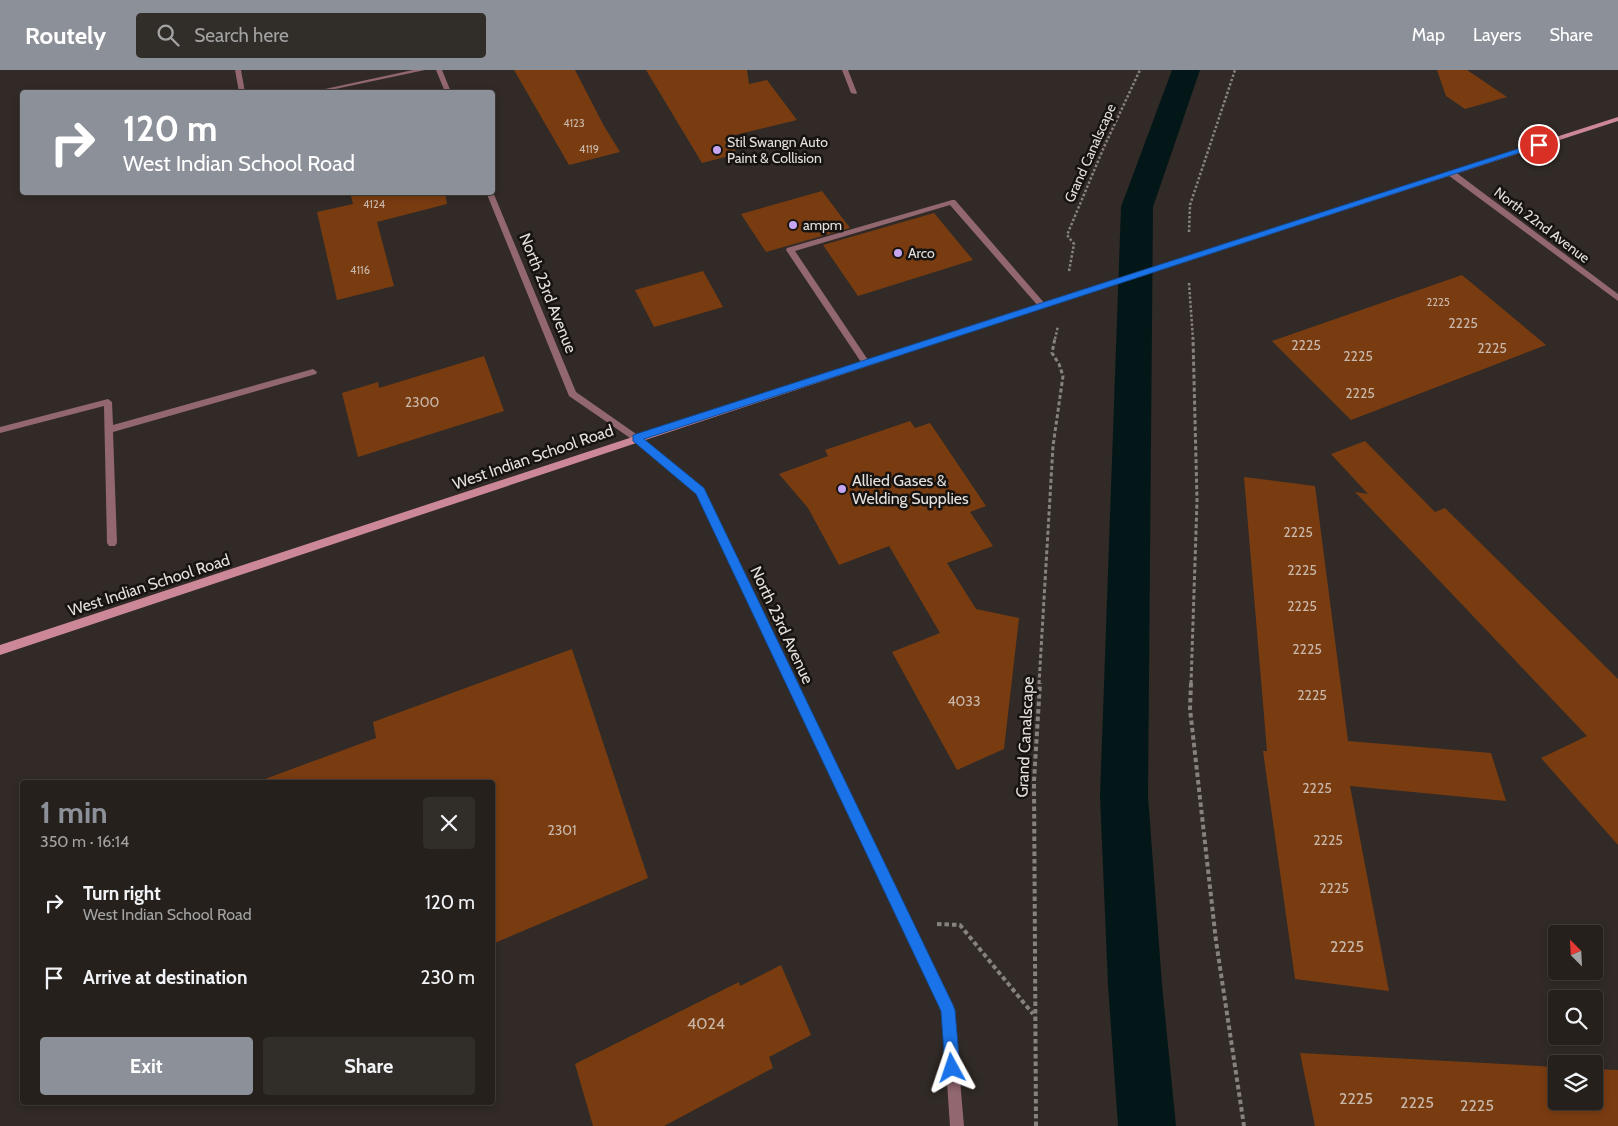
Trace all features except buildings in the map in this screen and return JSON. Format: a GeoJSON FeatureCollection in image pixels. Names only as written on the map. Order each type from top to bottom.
{"type":"FeatureCollection","features":[{"type":"Feature","properties":{"kind":"main road","name":"West Indian School Road"},"geometry":{"type":"LineString","coordinates":[[0,650],[636,438],[1618,119]]}},
{"type":"Feature","properties":{"kind":"street"},"geometry":{"type":"LineString","coordinates":[[238,70],[242,90]]}},
{"type":"Feature","properties":{"kind":"street"},"geometry":{"type":"LineString","coordinates":[[324,90],[422,70]]}},
{"type":"Feature","properties":{"kind":"street"},"geometry":{"type":"LineString","coordinates":[[439,70],[447,90]]}},
{"type":"Feature","properties":{"kind":"street"},"geometry":{"type":"LineString","coordinates":[[845,70],[854,93]]}},
{"type":"Feature","properties":{"kind":"street","name":"North 22nd Avenue"},"geometry":{"type":"LineString","coordinates":[[1451,173],[1618,298]]}},
{"type":"Feature","properties":{"kind":"street","name":"North 23rd Avenue"},"geometry":{"type":"LineString","coordinates":[[490,195],[572,394],[636,438],[700,491],[948,1010],[957,1126]]}},
{"type":"Feature","properties":{"kind":"street"},"geometry":{"type":"LineString","coordinates":[[866,363],[790,250],[952,202],[1042,305]]}},
{"type":"Feature","properties":{"kind":"street"},"geometry":{"type":"LineString","coordinates":[[109,430],[313,372]]}},
{"type":"Feature","properties":{"kind":"street"},"geometry":{"type":"LineString","coordinates":[[0,430],[108,402],[112,544]]}},
{"type":"Feature","properties":{"kind":"path","name":"Grand Canalscape"},"geometry":{"type":"LineString","coordinates":[[1074,244],[1067,235],[1090,178],[1140,70]]}},
{"type":"Feature","properties":{"kind":"path"},"geometry":{"type":"LineString","coordinates":[[1190,209],[1235,70]]}},
{"type":"Feature","properties":{"kind":"path"},"geometry":{"type":"LineString","coordinates":[[1191,312],[1197,501],[1190,708],[1216,941],[1244,1126]]}},
{"type":"Feature","properties":{"kind":"path","name":"Grand Canalscape"},"geometry":{"type":"LineString","coordinates":[[1036,1126],[1034,780],[1053,446],[1063,376],[1052,352]]}},
{"type":"Feature","properties":{"kind":"path"},"geometry":{"type":"LineString","coordinates":[[906,923],[960,925],[1034,1015]]}},
{"type":"Feature","properties":{"kind":"waterway"},"geometry":{"type":"LineString","coordinates":[[1147,1126],[1135,985],[1124,796],[1137,207],[1186,70]]}},
{"type":"Feature","properties":{"kind":"place","name":"Stil Swangn Auto Paint & Collision"},"geometry":{"type":"Point","coordinates":[717,150]}},
{"type":"Feature","properties":{"kind":"place","name":"ampm"},"geometry":{"type":"Point","coordinates":[793,225]}},
{"type":"Feature","properties":{"kind":"place","name":"Arco"},"geometry":{"type":"Point","coordinates":[898,253]}},
{"type":"Feature","properties":{"kind":"place","name":"Allied Gases & Welding Supplies"},"geometry":{"type":"Point","coordinates":[842,489]}},
{"type":"Feature","properties":{"kind":"route"},"geometry":{"type":"LineString","coordinates":[[952,1068],[948,1010],[700,491],[636,438],[1539,145]]}}]}
